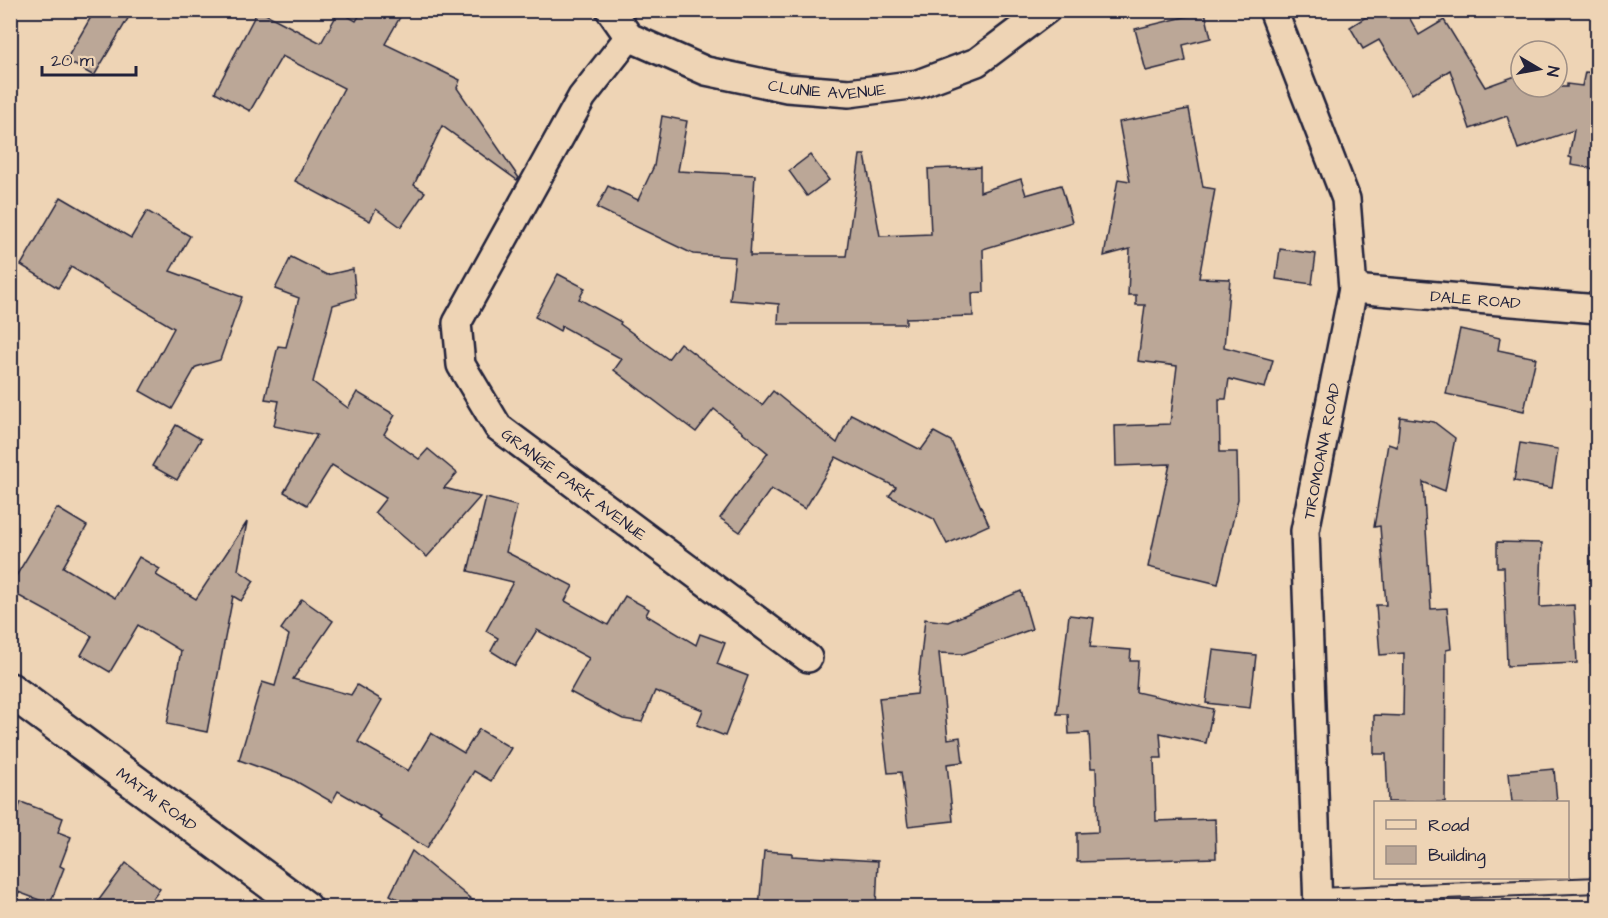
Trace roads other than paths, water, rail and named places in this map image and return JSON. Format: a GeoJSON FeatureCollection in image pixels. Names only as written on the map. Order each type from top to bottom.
{"type":"FeatureCollection","features":[{"type":"Feature","properties":{"kind":"street"},"geometry":{"type":"LineString","coordinates":[[610,10],[629,38]]}},
{"type":"Feature","properties":{"kind":"street","name":"CLUNIE AVENUE"},"geometry":{"type":"LineString","coordinates":[[629,38],[706,71],[788,88],[849,93],[918,84],[977,62],[1046,10]]}},
{"type":"Feature","properties":{"kind":"street","name":"TIROMOANA ROAD"},"geometry":{"type":"LineString","coordinates":[[1274,10],[1346,199],[1353,289],[1305,531],[1318,902]]}},
{"type":"Feature","properties":{"kind":"street","name":"GRANGE PARK AVENUE"},"geometry":{"type":"LineString","coordinates":[[629,38],[582,97],[457,323],[461,365],[498,427],[808,658]]}},
{"type":"Feature","properties":{"kind":"street","name":"DALE ROAD"},"geometry":{"type":"LineString","coordinates":[[1353,289],[1598,309]]}},
{"type":"Feature","properties":{"kind":"street","name":"MATAI ROAD"},"geometry":{"type":"LineString","coordinates":[[10,690],[305,908]]}},
{"type":"Feature","properties":{"kind":"lane"},"geometry":{"type":"LineString","coordinates":[[1318,902],[1598,885]]}}]}
